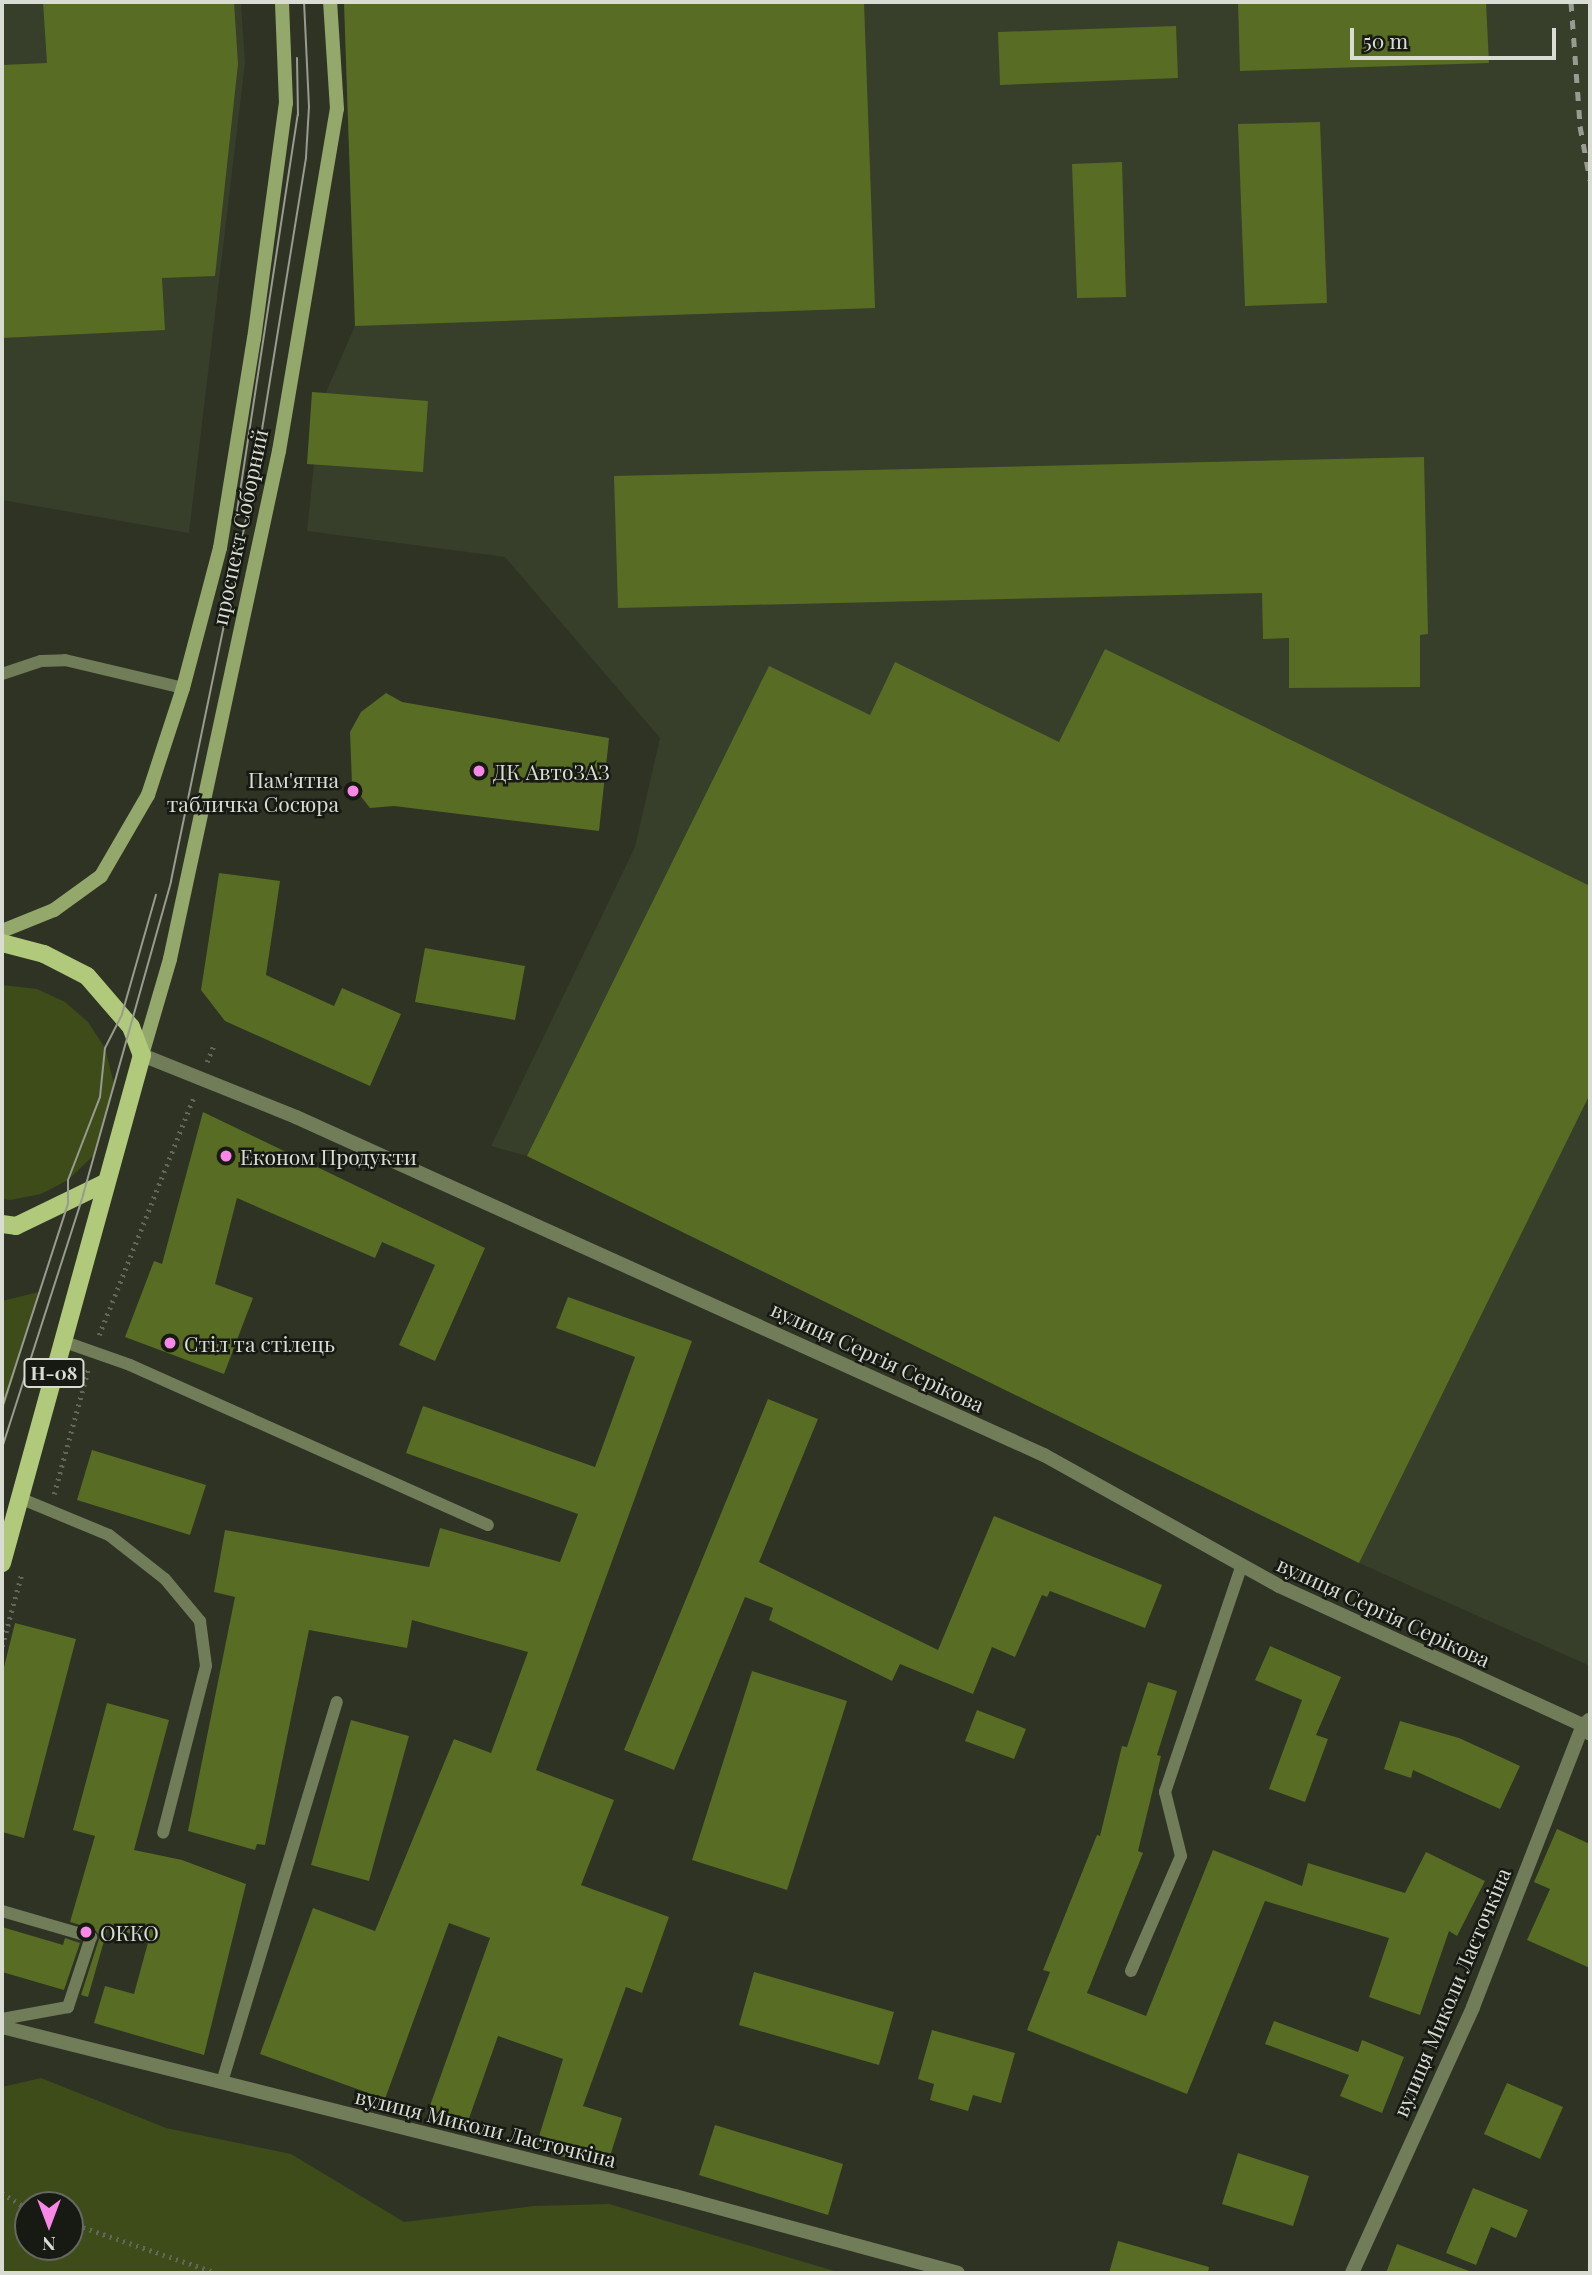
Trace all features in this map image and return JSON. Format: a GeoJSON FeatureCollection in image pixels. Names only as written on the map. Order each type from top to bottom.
{"type":"FeatureCollection","features":[{"type":"Feature","properties":{"kind":"main road","name":"проспект Соборний"},"geometry":{"type":"LineString","coordinates":[[2,930],[54,910],[101,876],[148,795],[183,688],[220,548],[254,339],[286,103],[282,2]]}},
{"type":"Feature","properties":{"kind":"main road","name":"проспект Соборний"},"geometry":{"type":"LineString","coordinates":[[142,1055],[170,959],[279,451],[337,109],[330,2]]}},
{"type":"Feature","properties":{"kind":"main road"},"geometry":{"type":"LineString","coordinates":[[2,943],[44,954],[87,976],[131,1027],[142,1055]]}},
{"type":"Feature","properties":{"kind":"main road","name":"Н-08"},"geometry":{"type":"LineString","coordinates":[[2,1563],[22,1499],[62,1341],[142,1055]]}},
{"type":"Feature","properties":{"kind":"main road"},"geometry":{"type":"LineString","coordinates":[[2,1224],[16,1226],[105,1182]]}},
{"type":"Feature","properties":{"kind":"street","name":"вулиця Сергія Серікова"},"geometry":{"type":"LineString","coordinates":[[142,1055],[296,1117],[1044,1455],[1242,1565],[1415,1652],[1588,1726]]}},
{"type":"Feature","properties":{"kind":"street","name":"вулиця Миколи Ласточкіна"},"geometry":{"type":"LineString","coordinates":[[1352,2273],[1473,2007],[1588,1726]]}},
{"type":"Feature","properties":{"kind":"street","name":"вулиця Миколи Ласточкіна"},"geometry":{"type":"LineString","coordinates":[[2,2027],[958,2273]]}},
{"type":"Feature","properties":{"kind":"lane"},"geometry":{"type":"LineString","coordinates":[[2,674],[41,662],[65,660],[183,688]]}},
{"type":"Feature","properties":{"kind":"lane"},"geometry":{"type":"LineString","coordinates":[[62,1341],[130,1365],[488,1525]]}},
{"type":"Feature","properties":{"kind":"lane"},"geometry":{"type":"LineString","coordinates":[[22,1499],[109,1535],[165,1579],[200,1621],[206,1667],[163,1833]]}},
{"type":"Feature","properties":{"kind":"lane"},"geometry":{"type":"LineString","coordinates":[[1131,1971],[1181,1856],[1165,1792],[1242,1565]]}},
{"type":"Feature","properties":{"kind":"lane"},"geometry":{"type":"LineString","coordinates":[[222,2082],[337,1702]]}},
{"type":"Feature","properties":{"kind":"lane"},"geometry":{"type":"LineString","coordinates":[[2,1911],[91,1937],[68,2007],[2,2019]]}},
{"type":"Feature","properties":{"kind":"path"},"geometry":{"type":"LineString","coordinates":[[84,2228],[217,2273]]}},
{"type":"Feature","properties":{"kind":"shaded area"},"geometry":{"type":"Polygon","coordinates":[[[2,2],[241,2],[245,63],[189,533],[2,500],[2,2]]]}},
{"type":"Feature","properties":{"kind":"shaded area"},"geometry":{"type":"Polygon","coordinates":[[[344,2],[1590,2],[1590,1666],[1359,1563],[527,1156],[491,1146],[635,847],[660,738],[505,557],[307,531],[320,406],[355,326],[344,2]]]}},
{"type":"Feature","properties":{"kind":"green space"},"geometry":{"type":"Polygon","coordinates":[[[2,985],[37,989],[65,1002],[88,1022],[105,1048],[114,1084],[95,1154],[68,1180],[41,1194],[10,1200],[2,1199],[2,985]]]}},
{"type":"Feature","properties":{"kind":"green space"},"geometry":{"type":"Polygon","coordinates":[[[39,1292],[2,1415],[2,1301],[39,1292]]]}},
{"type":"Feature","properties":{"kind":"green space"},"geometry":{"type":"Polygon","coordinates":[[[41,2078],[166,2128],[291,2154],[404,2222],[534,2206],[609,2204],[841,2273],[2,2273],[2,2087],[41,2078]]]}},
{"type":"Feature","properties":{"kind":"building"},"geometry":{"type":"Polygon","coordinates":[[[43,2],[234,2],[238,64],[215,276],[162,278],[165,330],[2,338],[2,65],[47,63],[43,2]]]}},
{"type":"Feature","properties":{"kind":"building"},"geometry":{"type":"Polygon","coordinates":[[[344,2],[864,2],[875,308],[355,326],[344,2]]]}},
{"type":"Feature","properties":{"kind":"building"},"geometry":{"type":"Polygon","coordinates":[[[1238,2],[1486,2],[1489,63],[1240,71],[1238,2]]]}},
{"type":"Feature","properties":{"kind":"building"},"geometry":{"type":"Polygon","coordinates":[[[1176,26],[1178,78],[1000,85],[998,32],[1176,26]]]}},
{"type":"Feature","properties":{"kind":"building"},"geometry":{"type":"Polygon","coordinates":[[[1320,122],[1327,303],[1245,306],[1238,124],[1320,122]]]}},
{"type":"Feature","properties":{"kind":"building"},"geometry":{"type":"Polygon","coordinates":[[[1122,162],[1126,297],[1077,298],[1072,164],[1122,162]]]}},
{"type":"Feature","properties":{"kind":"building"},"geometry":{"type":"Polygon","coordinates":[[[312,392],[428,401],[423,472],[307,464],[312,392]]]}},
{"type":"Feature","properties":{"kind":"building"},"geometry":{"type":"Polygon","coordinates":[[[1424,457],[1428,634],[1420,635],[1420,687],[1289,688],[1289,638],[1263,639],[1262,593],[618,608],[614,476],[1424,457]]]}},
{"type":"Feature","properties":{"kind":"building"},"geometry":{"type":"Polygon","coordinates":[[[1105,649],[1590,886],[1590,1094],[1359,1563],[527,1156],[769,666],[870,715],[895,662],[1059,742],[1105,649]]]}},
{"type":"Feature","properties":{"kind":"building","name":"ДК АвтоЗАЗ"},"geometry":{"type":"Polygon","coordinates":[[[386,693],[402,702],[609,738],[599,831],[394,806],[370,808],[352,785],[350,732],[361,712],[386,693]]]}},
{"type":"Feature","properties":{"kind":"building"},"geometry":{"type":"Polygon","coordinates":[[[219,873],[280,881],[266,975],[334,1006],[342,988],[401,1014],[370,1086],[225,1021],[201,990],[219,873]]]}},
{"type":"Feature","properties":{"kind":"building"},"geometry":{"type":"Polygon","coordinates":[[[425,948],[525,966],[515,1020],[415,1002],[425,948]]]}},
{"type":"Feature","properties":{"kind":"building"},"geometry":{"type":"Polygon","coordinates":[[[203,1112],[485,1248],[435,1361],[399,1345],[435,1265],[382,1242],[375,1258],[237,1198],[215,1284],[253,1298],[224,1374],[125,1337],[154,1261],[162,1264],[203,1112]]]}},
{"type":"Feature","properties":{"kind":"building"},"geometry":{"type":"Polygon","coordinates":[[[568,1297],[692,1341],[536,1770],[614,1800],[581,1885],[669,1917],[642,1993],[626,1987],[583,2106],[622,2118],[606,2169],[535,2149],[563,2059],[498,2036],[466,2127],[427,2114],[490,1938],[449,1923],[385,2099],[260,2054],[313,1908],[375,1931],[454,1739],[491,1753],[528,1652],[412,1620],[407,1648],[309,1630],[265,1845],[257,1844],[255,1850],[188,1831],[235,1597],[214,1592],[225,1530],[429,1567],[440,1528],[560,1562],[578,1514],[406,1453],[423,1406],[595,1467],[635,1357],[556,1328],[568,1297]]]}},
{"type":"Feature","properties":{"kind":"building"},"geometry":{"type":"Polygon","coordinates":[[[768,1399],[818,1419],[759,1562],[938,1650],[994,1516],[1162,1585],[1145,1628],[1050,1591],[1047,1597],[1042,1595],[1015,1657],[992,1647],[973,1694],[900,1664],[892,1681],[769,1620],[773,1608],[745,1597],[674,1770],[624,1750],[768,1399]]]}},
{"type":"Feature","properties":{"kind":"building"},"geometry":{"type":"Polygon","coordinates":[[[92,1450],[206,1485],[190,1535],[77,1500],[92,1450]]]}},
{"type":"Feature","properties":{"kind":"building"},"geometry":{"type":"Polygon","coordinates":[[[15,1623],[76,1639],[24,1838],[2,1832],[2,1675],[15,1623]]]}},
{"type":"Feature","properties":{"kind":"building"},"geometry":{"type":"Polygon","coordinates":[[[1270,1646],[1341,1677],[1316,1735],[1328,1739],[1305,1802],[1269,1789],[1302,1700],[1255,1680],[1270,1646]]]}},
{"type":"Feature","properties":{"kind":"building"},"geometry":{"type":"Polygon","coordinates":[[[752,1671],[847,1701],[787,1890],[692,1860],[752,1671]]]}},
{"type":"Feature","properties":{"kind":"building"},"geometry":{"type":"Polygon","coordinates":[[[1148,1682],[1177,1691],[1157,1755],[1161,1756],[1138,1851],[1143,1853],[1087,1993],[1146,2016],[1213,1850],[1302,1886],[1308,1863],[1405,1893],[1426,1852],[1485,1881],[1457,1936],[1449,1931],[1420,2015],[1369,1997],[1389,1938],[1265,1901],[1187,2094],[1027,2030],[1050,1972],[1043,1970],[1097,1835],[1100,1836],[1122,1746],[1127,1747],[1148,1682]]]}},
{"type":"Feature","properties":{"kind":"building"},"geometry":{"type":"Polygon","coordinates":[[[107,1703],[169,1720],[134,1850],[182,1860],[246,1884],[204,2055],[94,2023],[105,1986],[134,1994],[149,1939],[108,1927],[88,1997],[81,1995],[100,1936],[94,1929],[70,1922],[95,1836],[73,1830],[107,1703]]]}},
{"type":"Feature","properties":{"kind":"building"},"geometry":{"type":"Polygon","coordinates":[[[977,1710],[1026,1729],[1014,1759],[965,1741],[977,1710]]]}},
{"type":"Feature","properties":{"kind":"building"},"geometry":{"type":"Polygon","coordinates":[[[351,1720],[409,1736],[369,1881],[311,1865],[351,1720]]]}},
{"type":"Feature","properties":{"kind":"building"},"geometry":{"type":"Polygon","coordinates":[[[1400,1721],[1459,1738],[1520,1766],[1500,1809],[1413,1770],[1411,1778],[1384,1769],[1400,1721]]]}},
{"type":"Feature","properties":{"kind":"building"},"geometry":{"type":"Polygon","coordinates":[[[1557,1829],[1590,1844],[1590,1968],[1527,1940],[1550,1889],[1534,1882],[1557,1829]]]}},
{"type":"Feature","properties":{"kind":"building"},"geometry":{"type":"Polygon","coordinates":[[[2,1927],[63,1945],[65,1938],[80,1943],[64,1990],[2,1972],[2,1927]]]}},
{"type":"Feature","properties":{"kind":"building"},"geometry":{"type":"Polygon","coordinates":[[[754,1972],[894,2012],[879,2065],[739,2025],[754,1972]]]}},
{"type":"Feature","properties":{"kind":"building"},"geometry":{"type":"Polygon","coordinates":[[[1274,2021],[1358,2052],[1362,2040],[1404,2057],[1382,2113],[1340,2096],[1349,2075],[1265,2044],[1274,2021]]]}},
{"type":"Feature","properties":{"kind":"building"},"geometry":{"type":"Polygon","coordinates":[[[932,2030],[1015,2053],[1001,2103],[973,2095],[968,2111],[930,2100],[934,2084],[918,2079],[932,2030]]]}},
{"type":"Feature","properties":{"kind":"building"},"geometry":{"type":"Polygon","coordinates":[[[1507,2083],[1563,2107],[1540,2159],[1484,2134],[1507,2083]]]}},
{"type":"Feature","properties":{"kind":"building"},"geometry":{"type":"Polygon","coordinates":[[[715,2125],[843,2164],[828,2215],[699,2175],[715,2125]]]}},
{"type":"Feature","properties":{"kind":"building"},"geometry":{"type":"Polygon","coordinates":[[[1238,2153],[1309,2176],[1293,2226],[1222,2204],[1238,2153]]]}},
{"type":"Feature","properties":{"kind":"building"},"geometry":{"type":"Polygon","coordinates":[[[1473,2188],[1528,2210],[1516,2238],[1491,2227],[1476,2265],[1446,2253],[1473,2188]]]}},
{"type":"Feature","properties":{"kind":"building"},"geometry":{"type":"Polygon","coordinates":[[[1118,2241],[1209,2267],[1208,2273],[1109,2273],[1118,2241]]]}},
{"type":"Feature","properties":{"kind":"building"},"geometry":{"type":"Polygon","coordinates":[[[1397,2244],[1469,2271],[1386,2273],[1397,2244]]]}},
{"type":"Feature","properties":{"kind":"tram line"},"geometry":{"type":"LineString","coordinates":[[2,1448],[83,1195],[171,881],[254,479],[306,157],[309,107],[304,2]]}},
{"type":"Feature","properties":{"kind":"tram line"},"geometry":{"type":"LineString","coordinates":[[236,518],[298,115],[297,58]]}},
{"type":"Feature","properties":{"kind":"tram line"},"geometry":{"type":"LineString","coordinates":[[2,1408],[68,1204],[68,1180],[100,1097],[105,1048],[122,1014],[156,895]]}},
{"type":"Feature","properties":{"kind":"railway"},"geometry":{"type":"LineString","coordinates":[[1571,2],[1580,126],[1590,180]]}},
{"type":"Feature","properties":{"kind":"place","name":"ДК АвтоЗАЗ"},"geometry":{"type":"Point","coordinates":[479,771]}},
{"type":"Feature","properties":{"kind":"place","name":"Пам'ятна табличка Сосюра"},"geometry":{"type":"Point","coordinates":[353,791]}},
{"type":"Feature","properties":{"kind":"place","name":"Економ Продукти"},"geometry":{"type":"Point","coordinates":[226,1156]}},
{"type":"Feature","properties":{"kind":"place","name":"Стіл та стілець"},"geometry":{"type":"Point","coordinates":[170,1343]}},
{"type":"Feature","properties":{"kind":"place","name":"ОККО"},"geometry":{"type":"Point","coordinates":[86,1932]}}]}
